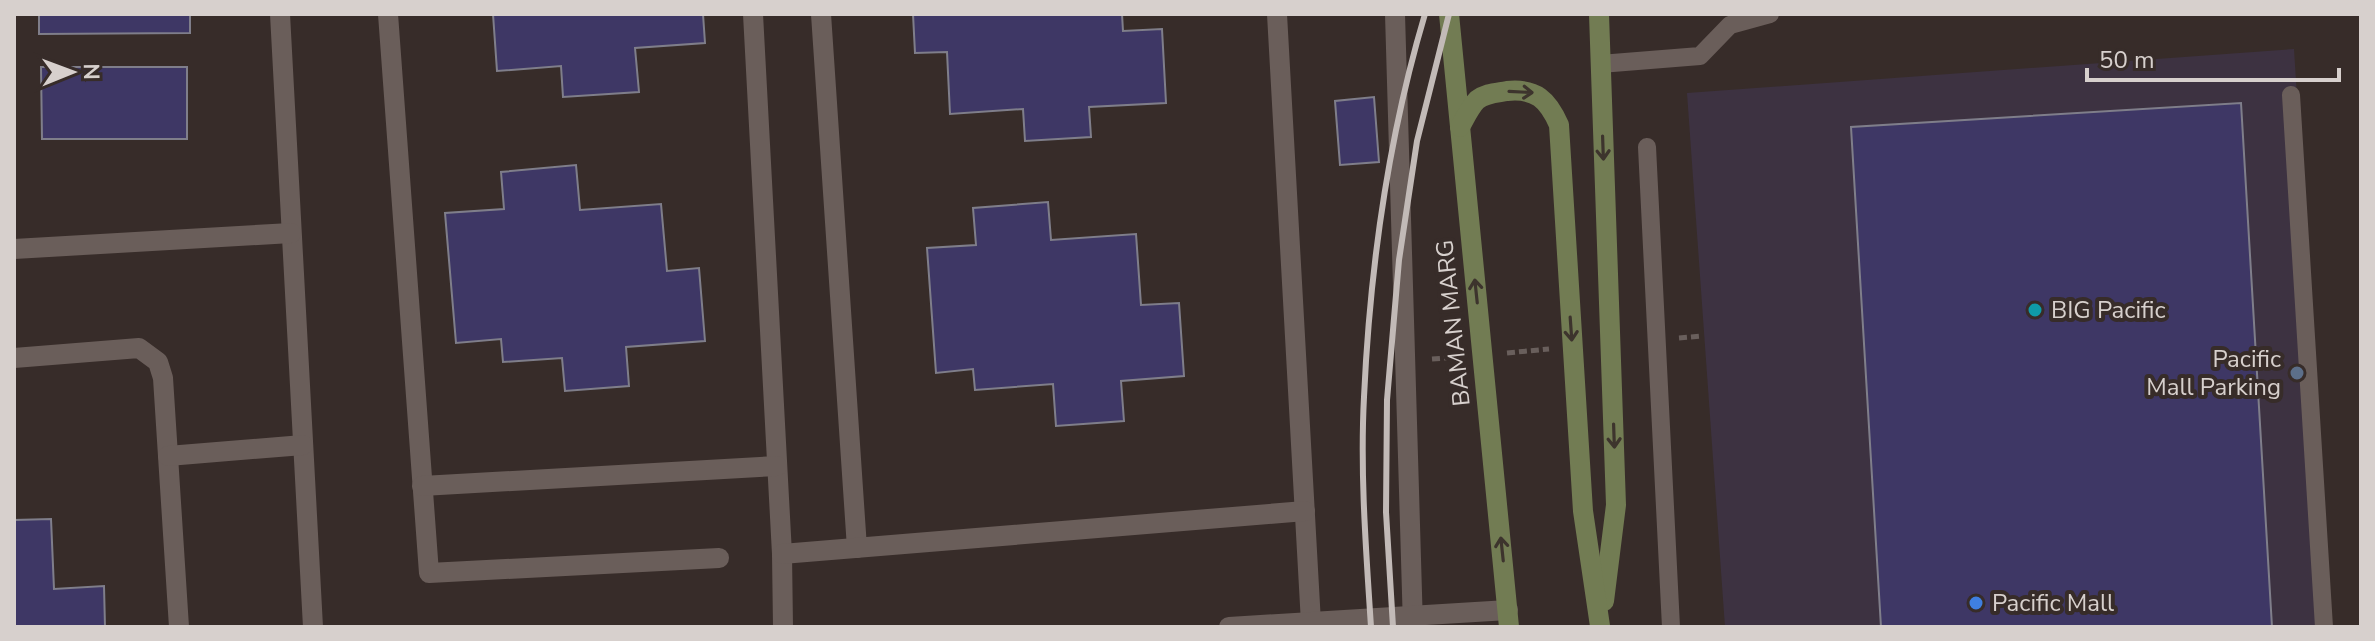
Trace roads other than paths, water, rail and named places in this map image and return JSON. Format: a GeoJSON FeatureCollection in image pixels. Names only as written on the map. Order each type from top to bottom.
{"type":"FeatureCollection","features":[{"type":"Feature","properties":{"kind":"main road","name":"BAMAN MARG"},"geometry":{"type":"LineString","coordinates":[[1449,14],[1508,618]]}},
{"type":"Feature","properties":{"kind":"main road"},"geometry":{"type":"LineString","coordinates":[[1599,14],[1616,505],[1600,626]]}},
{"type":"Feature","properties":{"kind":"main road"},"geometry":{"type":"LineString","coordinates":[[1460,127],[1475,102],[1488,93],[1521,89],[1536,93],[1550,105],[1559,125],[1583,511],[1600,626]]}},
{"type":"Feature","properties":{"kind":"street"},"geometry":{"type":"LineString","coordinates":[[280,14],[313,627]]}},
{"type":"Feature","properties":{"kind":"street"},"geometry":{"type":"LineString","coordinates":[[388,14],[429,573],[719,558]]}},
{"type":"Feature","properties":{"kind":"street"},"geometry":{"type":"LineString","coordinates":[[753,14],[782,554],[783,627]]}},
{"type":"Feature","properties":{"kind":"street"},"geometry":{"type":"LineString","coordinates":[[821,14],[857,548]]}},
{"type":"Feature","properties":{"kind":"street"},"geometry":{"type":"LineString","coordinates":[[1277,14],[1311,623]]}},
{"type":"Feature","properties":{"kind":"street"},"geometry":{"type":"LineString","coordinates":[[1395,14],[1413,621]]}},
{"type":"Feature","properties":{"kind":"street"},"geometry":{"type":"LineString","coordinates":[[14,249],[291,233]]}},
{"type":"Feature","properties":{"kind":"street"},"geometry":{"type":"LineString","coordinates":[[14,358],[139,348],[158,362],[163,378],[179,627]]}},
{"type":"Feature","properties":{"kind":"street"},"geometry":{"type":"LineString","coordinates":[[168,456],[303,445]]}},
{"type":"Feature","properties":{"kind":"street"},"geometry":{"type":"LineString","coordinates":[[422,486],[777,466]]}},
{"type":"Feature","properties":{"kind":"street"},"geometry":{"type":"LineString","coordinates":[[782,554],[1305,511]]}},
{"type":"Feature","properties":{"kind":"street"},"geometry":{"type":"LineString","coordinates":[[1229,627],[1508,618]]}},
{"type":"Feature","properties":{"kind":"lane"},"geometry":{"type":"LineString","coordinates":[[1600,64],[1700,56],[1730,25],[1770,14]]}},
{"type":"Feature","properties":{"kind":"lane"},"geometry":{"type":"LineString","coordinates":[[2291,95],[2324,627]]}},
{"type":"Feature","properties":{"kind":"lane"},"geometry":{"type":"LineString","coordinates":[[1647,147],[1671,627]]}},
{"type":"Feature","properties":{"kind":"railway"},"geometry":{"type":"LineString","coordinates":[[1371,627],[1363,454],[1371,300],[1391,155],[1425,14]]}},
{"type":"Feature","properties":{"kind":"railway"},"geometry":{"type":"LineString","coordinates":[[1393,627],[1386,512],[1387,400],[1399,260],[1417,141],[1449,14]]}},
{"type":"Feature","properties":{"kind":"place","name":"BIG Pacific"},"geometry":{"type":"Point","coordinates":[2035,310]}},
{"type":"Feature","properties":{"kind":"place","name":"Pacific Mall Parking"},"geometry":{"type":"Point","coordinates":[2297,373]}},
{"type":"Feature","properties":{"kind":"place","name":"Pacific Mall"},"geometry":{"type":"Point","coordinates":[1976,603]}}]}
